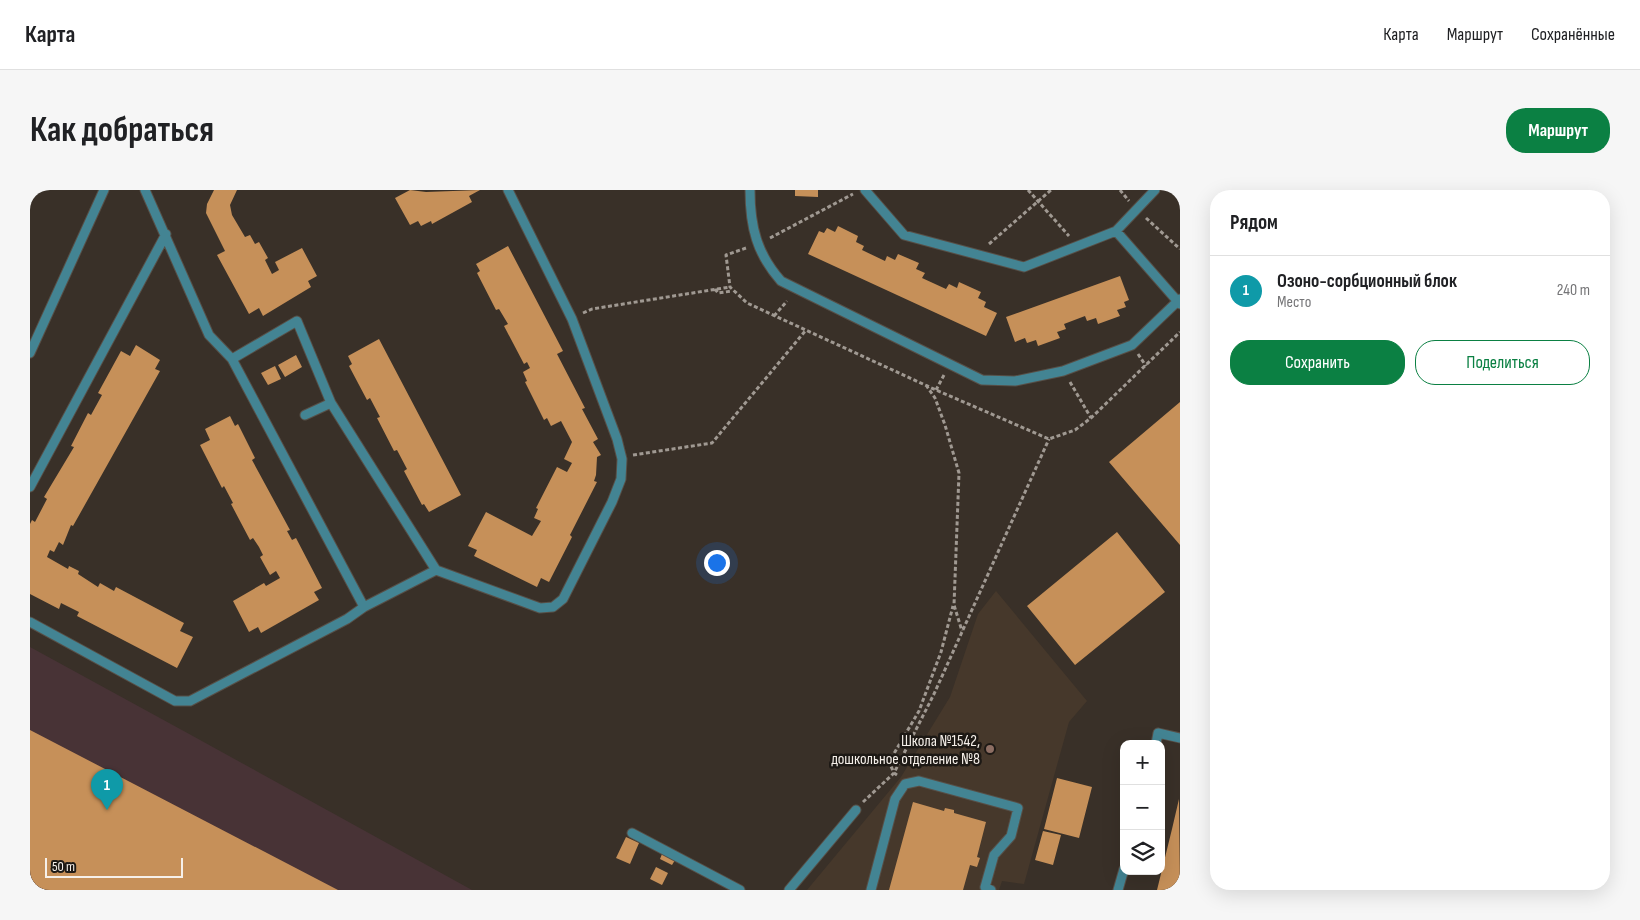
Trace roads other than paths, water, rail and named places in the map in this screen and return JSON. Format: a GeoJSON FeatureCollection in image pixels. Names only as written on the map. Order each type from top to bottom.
{"type":"FeatureCollection","features":[{"type":"Feature","properties":{"kind":"lane"},"geometry":{"type":"LineString","coordinates":[[30,353],[104,190]]}},
{"type":"Feature","properties":{"kind":"lane"},"geometry":{"type":"LineString","coordinates":[[145,190],[209,335],[232,359],[364,607]]}},
{"type":"Feature","properties":{"kind":"lane"},"geometry":{"type":"LineString","coordinates":[[232,359],[298,321],[331,402],[436,570],[540,608],[553,607],[563,599],[612,502],[621,479],[622,459],[617,439],[572,319],[508,190]]}},
{"type":"Feature","properties":{"kind":"lane"},"geometry":{"type":"LineString","coordinates":[[750,190],[750,204],[757,245],[768,266],[781,281],[982,380],[1015,381],[1063,371],[1132,345],[1179,301],[1116,231]]}},
{"type":"Feature","properties":{"kind":"lane"},"geometry":{"type":"LineString","coordinates":[[865,190],[904,235],[1024,267],[1116,231],[1155,190]]}},
{"type":"Feature","properties":{"kind":"lane"},"geometry":{"type":"LineString","coordinates":[[30,487],[166,234]]}},
{"type":"Feature","properties":{"kind":"lane"},"geometry":{"type":"LineString","coordinates":[[306,415],[331,402]]}},
{"type":"Feature","properties":{"kind":"lane"},"geometry":{"type":"LineString","coordinates":[[30,622],[175,701],[190,700],[347,619],[364,607],[436,570]]}},
{"type":"Feature","properties":{"kind":"lane"},"geometry":{"type":"LineString","coordinates":[[1157,740],[1158,732],[1180,738]]}},
{"type":"Feature","properties":{"kind":"lane"},"geometry":{"type":"LineString","coordinates":[[872,890],[895,799],[906,784],[919,781],[1018,808],[1012,836],[994,854],[985,887],[991,890]]}},
{"type":"Feature","properties":{"kind":"lane"},"geometry":{"type":"LineString","coordinates":[[789,890],[856,810]]}},
{"type":"Feature","properties":{"kind":"lane"},"geometry":{"type":"LineString","coordinates":[[632,833],[740,890]]}},
{"type":"Feature","properties":{"kind":"lane"},"geometry":{"type":"LineString","coordinates":[[1118,890],[1122,875]]}},
{"type":"Feature","properties":{"kind":"place","name":"Школа №1542, дошкольное отделение №8"},"geometry":{"type":"Point","coordinates":[990,749]}},
{"type":"Feature","properties":{"kind":"place","name":"Озоно-сорбционный блок"},"geometry":{"type":"Point","coordinates":[107,810]}}]}
